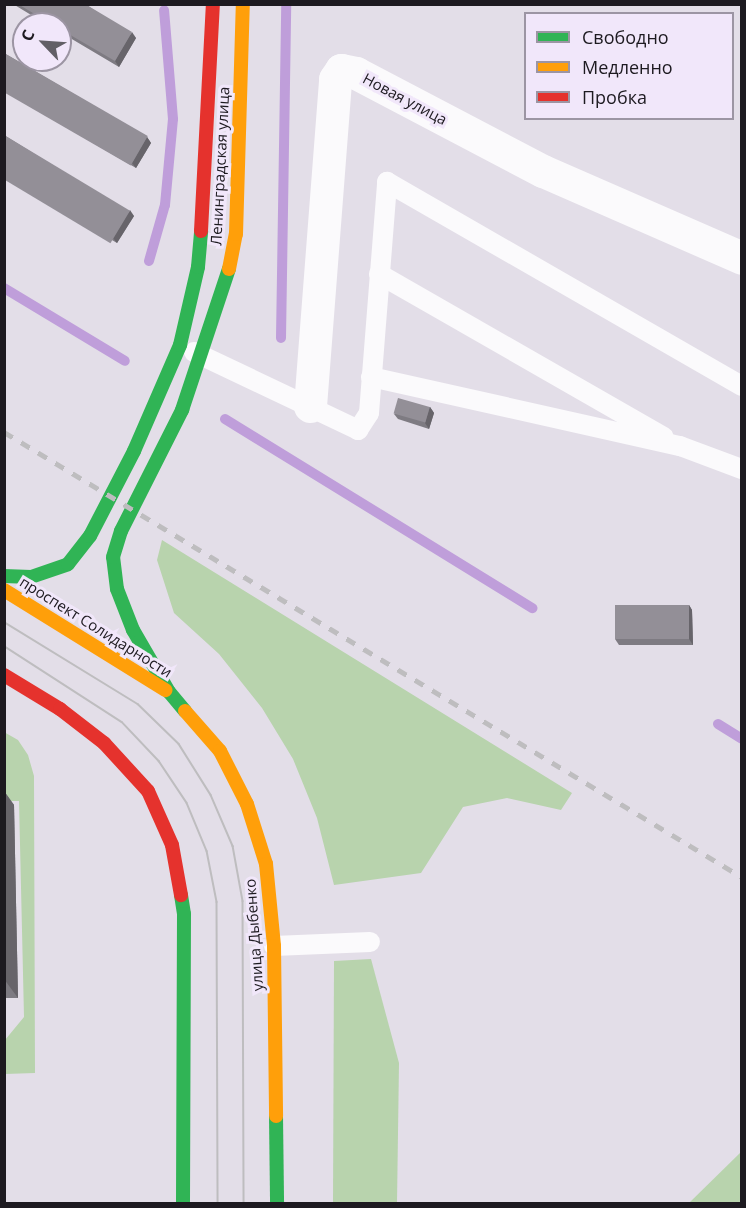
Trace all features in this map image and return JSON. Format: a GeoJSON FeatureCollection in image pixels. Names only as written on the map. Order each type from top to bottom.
{"type":"FeatureCollection","features":[{"type":"Feature","properties":{"kind":"street","name":"Ленинградская улица"},"geometry":{"type":"LineString","coordinates":[[4,576],[31,577],[68,564],[90,536],[159,398],[180,345],[198,267],[209,135],[213,4]]}},
{"type":"Feature","properties":{"kind":"street","name":"Ленинградская улица"},"geometry":{"type":"LineString","coordinates":[[169,692],[133,630],[117,589],[113,557],[121,531],[182,410],[203,357],[225,286],[236,234],[243,4]]}},
{"type":"Feature","properties":{"kind":"street","name":"Новая улица"},"geometry":{"type":"LineString","coordinates":[[310,406],[335,79],[340,70],[356,73],[543,171],[741,258]]}},
{"type":"Feature","properties":{"kind":"street","name":"проспект Солидарности"},"geometry":{"type":"LineString","coordinates":[[4,590],[169,692]]}},
{"type":"Feature","properties":{"kind":"street"},"geometry":{"type":"LineString","coordinates":[[4,675],[60,709],[104,743],[148,791],[172,845],[184,914],[183,1203]]}},
{"type":"Feature","properties":{"kind":"street","name":"улица Дыбенко"},"geometry":{"type":"LineString","coordinates":[[169,692],[220,751],[248,804],[266,864],[274,946],[277,1203]]}},
{"type":"Feature","properties":{"kind":"lane"},"geometry":{"type":"LineString","coordinates":[[180,345],[358,430],[369,413],[387,182],[741,387]]}},
{"type":"Feature","properties":{"kind":"lane"},"geometry":{"type":"LineString","coordinates":[[379,274],[680,446]]}},
{"type":"Feature","properties":{"kind":"lane"},"geometry":{"type":"LineString","coordinates":[[371,377],[680,446],[741,469]]}},
{"type":"Feature","properties":{"kind":"lane"},"geometry":{"type":"LineString","coordinates":[[274,946],[370,942]]}},
{"type":"Feature","properties":{"kind":"green space"},"geometry":{"type":"Polygon","coordinates":[[[162,540],[572,793],[561,810],[507,798],[463,807],[421,873],[334,885],[317,818],[293,759],[262,708],[219,654],[174,613],[157,560],[162,540]]]}},
{"type":"Feature","properties":{"kind":"green space"},"geometry":{"type":"Polygon","coordinates":[[[4,732],[18,740],[28,755],[34,776],[35,1073],[5,1074],[5,1040],[24,1017],[19,801],[5,801],[4,732]]]}},
{"type":"Feature","properties":{"kind":"green space"},"geometry":{"type":"Polygon","coordinates":[[[371,959],[399,1063],[397,1203],[333,1203],[334,961],[371,959]]]}},
{"type":"Feature","properties":{"kind":"green space"},"geometry":{"type":"Polygon","coordinates":[[[741,1152],[741,1203],[689,1203],[741,1152]]]}},
{"type":"Feature","properties":{"kind":"building"},"geometry":{"type":"Polygon","coordinates":[[[18,4],[85,4],[132,32],[115,61],[72,36],[72,12],[31,12],[18,4]]]}},
{"type":"Feature","properties":{"kind":"building"},"geometry":{"type":"Polygon","coordinates":[[[4,53],[12,58],[12,72],[37,72],[148,136],[131,165],[4,92],[4,53]]]}},
{"type":"Feature","properties":{"kind":"building"},"geometry":{"type":"Polygon","coordinates":[[[4,135],[130,211],[110,243],[4,179],[4,135]]]}},
{"type":"Feature","properties":{"kind":"building"},"geometry":{"type":"Polygon","coordinates":[[[398,398],[430,407],[425,422],[394,413],[398,398]]]}},
{"type":"Feature","properties":{"kind":"building"},"geometry":{"type":"Polygon","coordinates":[[[615,605],[689,605],[689,639],[615,639],[615,605]]]}},
{"type":"Feature","properties":{"kind":"waterway"},"geometry":{"type":"LineString","coordinates":[[281,338],[286,4]]}},
{"type":"Feature","properties":{"kind":"waterway"},"geometry":{"type":"LineString","coordinates":[[149,261],[165,205],[173,119],[164,10]]}},
{"type":"Feature","properties":{"kind":"waterway"},"geometry":{"type":"LineString","coordinates":[[4,288],[125,361]]}},
{"type":"Feature","properties":{"kind":"waterway"},"geometry":{"type":"LineString","coordinates":[[225,419],[532,608]]}},
{"type":"Feature","properties":{"kind":"waterway"},"geometry":{"type":"LineString","coordinates":[[718,724],[742,739]]}},
{"type":"Feature","properties":{"kind":"tram line"},"geometry":{"type":"LineString","coordinates":[[4,622],[138,704],[179,744],[211,795],[233,846],[243,901],[244,1204]]}},
{"type":"Feature","properties":{"kind":"tram line"},"geometry":{"type":"LineString","coordinates":[[4,646],[122,722],[159,761],[187,803],[207,851],[217,902],[218,1204]]}},
{"type":"Feature","properties":{"kind":"railway"},"geometry":{"type":"LineString","coordinates":[[4,432],[742,877]]}},
{"type":"Feature","properties":{"kind":"traffic: fast"},"geometry":{"type":"LineString","coordinates":[[4,576],[31,577],[68,564],[90,536],[134,451],[180,345],[198,267],[201,231]]}},
{"type":"Feature","properties":{"kind":"traffic: fast"},"geometry":{"type":"LineString","coordinates":[[185,711],[169,692],[133,630],[117,589],[113,557],[121,531],[182,410],[229,269]]}},
{"type":"Feature","properties":{"kind":"traffic: fast"},"geometry":{"type":"LineString","coordinates":[[181,895],[184,914],[183,1204]]}},
{"type":"Feature","properties":{"kind":"traffic: fast"},"geometry":{"type":"LineString","coordinates":[[276,1116],[277,1204]]}},
{"type":"Feature","properties":{"kind":"traffic: slow"},"geometry":{"type":"LineString","coordinates":[[229,269],[236,234],[243,4]]}},
{"type":"Feature","properties":{"kind":"traffic: slow"},"geometry":{"type":"LineString","coordinates":[[4,590],[165,690]]}},
{"type":"Feature","properties":{"kind":"traffic: slow"},"geometry":{"type":"LineString","coordinates":[[185,711],[220,751],[247,804],[266,864],[274,946],[276,1116]]}},
{"type":"Feature","properties":{"kind":"traffic: jam"},"geometry":{"type":"LineString","coordinates":[[201,231],[213,4]]}},
{"type":"Feature","properties":{"kind":"traffic: jam"},"geometry":{"type":"LineString","coordinates":[[4,675],[60,709],[104,743],[148,791],[172,845],[181,895]]}}]}
